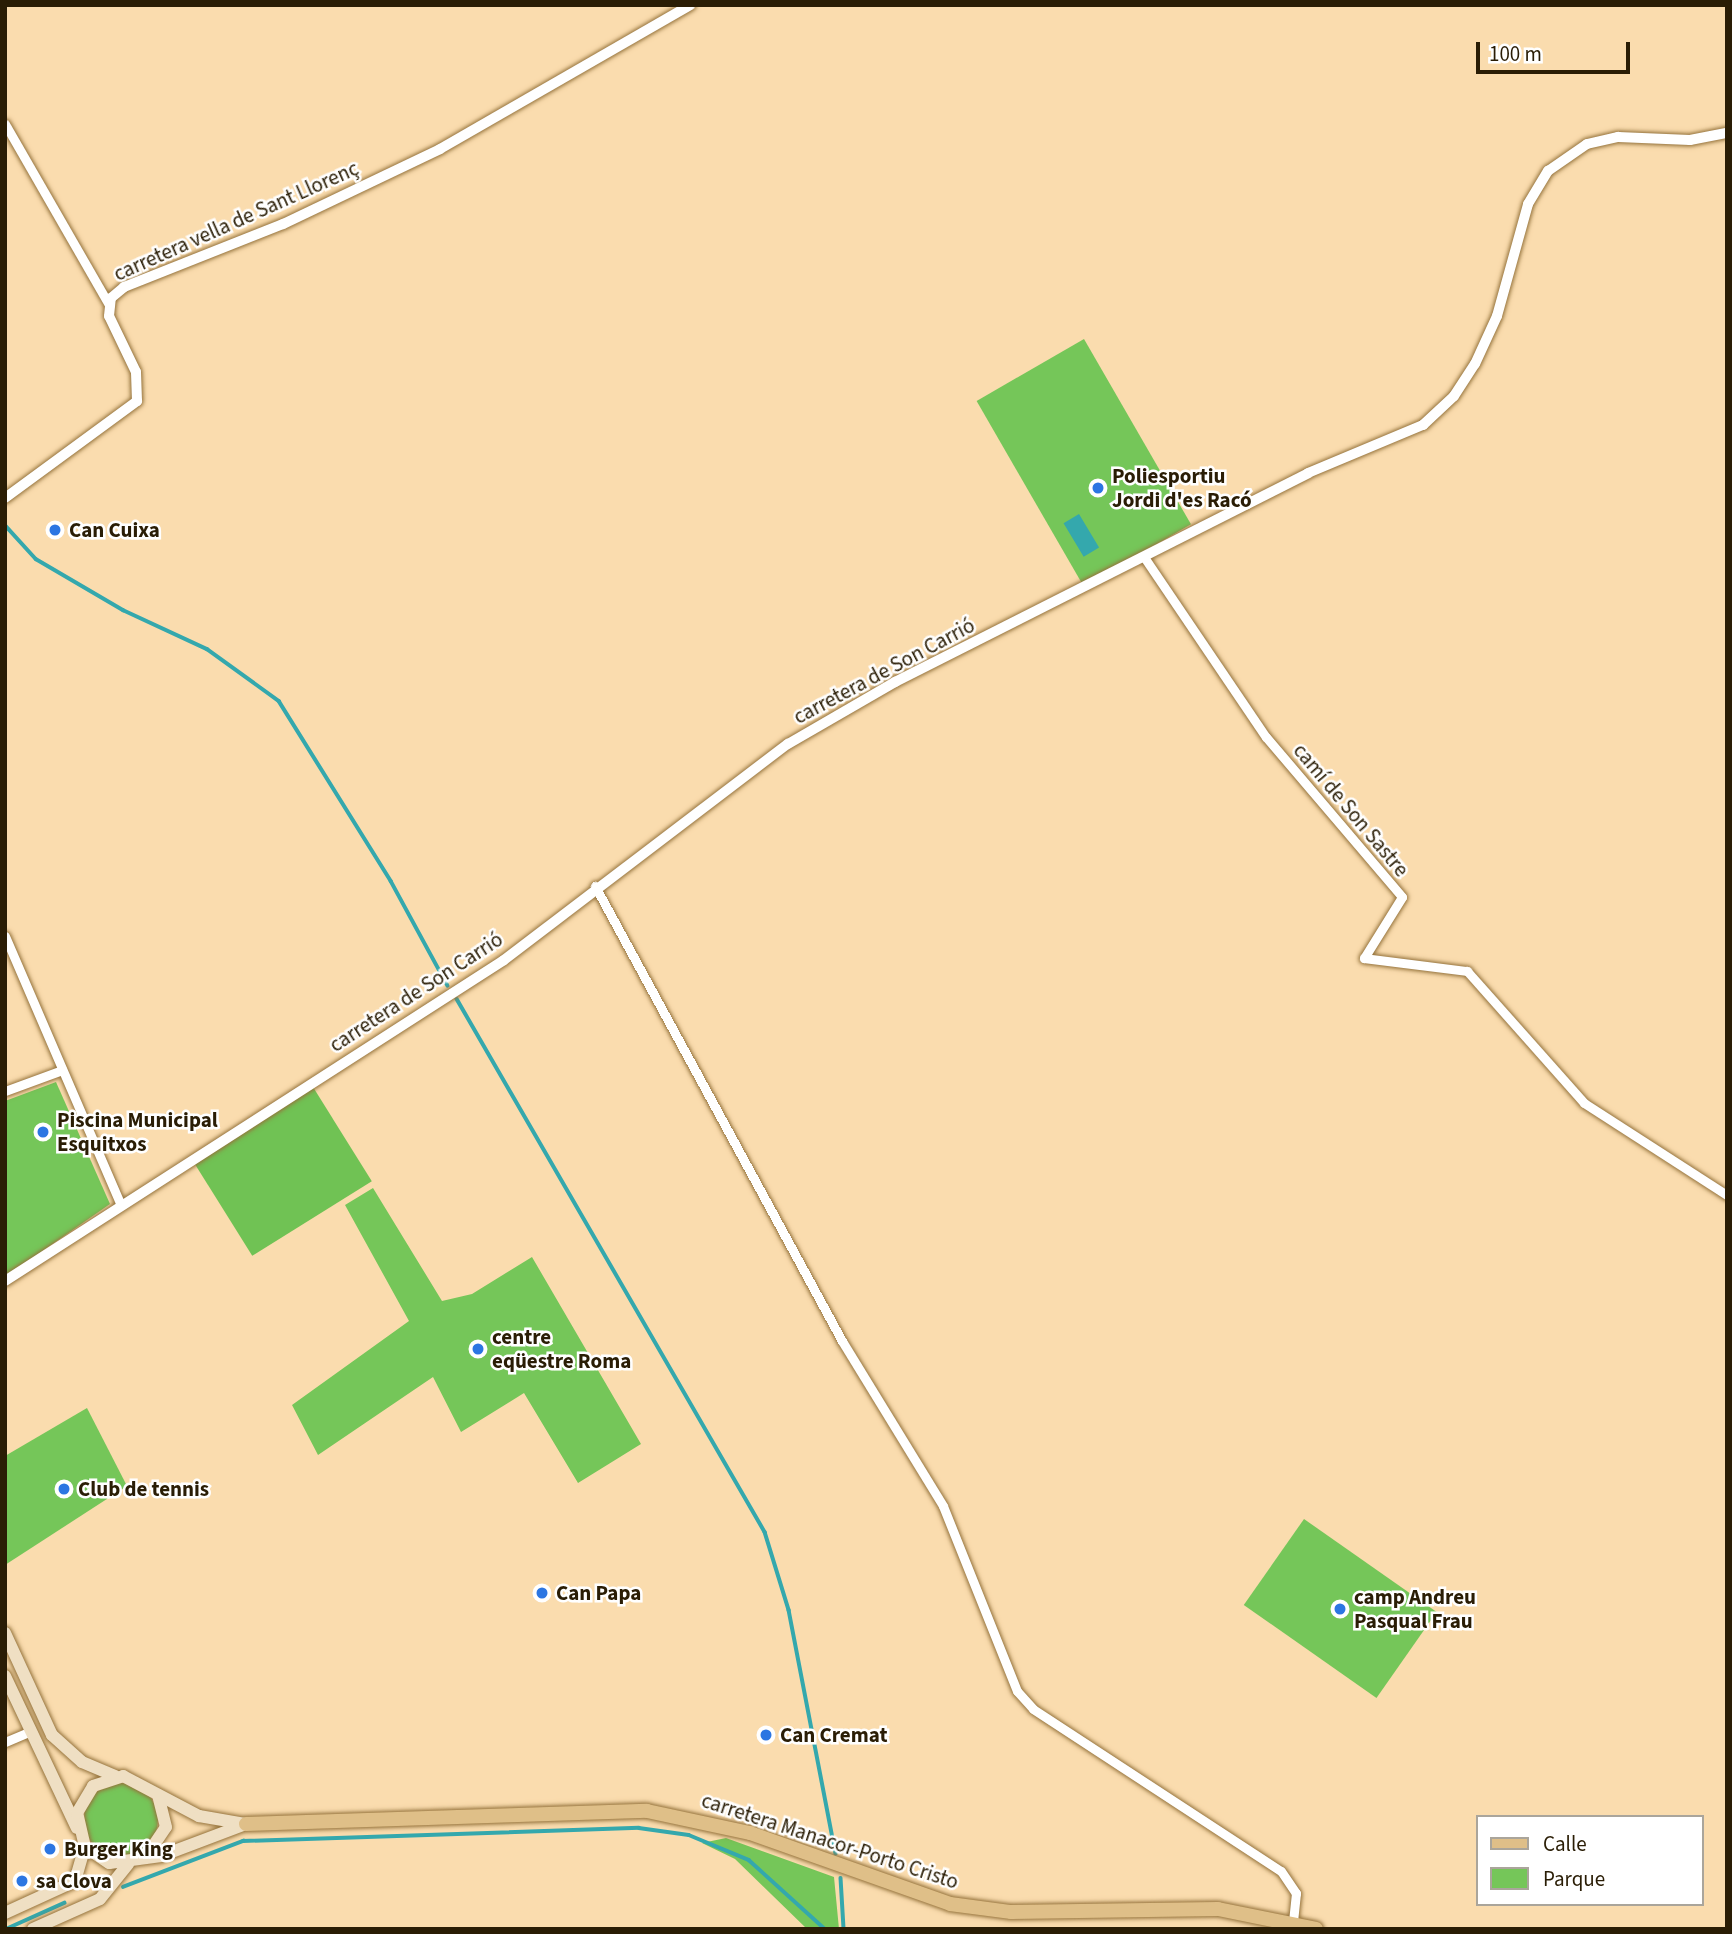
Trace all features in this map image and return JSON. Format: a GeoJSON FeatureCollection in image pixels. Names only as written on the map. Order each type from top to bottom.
{"type":"FeatureCollection","features":[{"type":"Feature","properties":{"kind":"main road"},"geometry":{"type":"LineString","coordinates":[[5,1633],[52,1735],[82,1762],[115,1776],[139,1779],[158,1795],[199,1816],[246,1824]]}},
{"type":"Feature","properties":{"kind":"main road"},"geometry":{"type":"LineString","coordinates":[[5,1676],[85,1847],[109,1863],[128,1864],[246,1824]]}},
{"type":"Feature","properties":{"kind":"main road"},"geometry":{"type":"LineString","coordinates":[[77,1828],[87,1791],[115,1776]]}},
{"type":"Feature","properties":{"kind":"main road"},"geometry":{"type":"LineString","coordinates":[[141,1860],[166,1827],[158,1795]]}},
{"type":"Feature","properties":{"kind":"main road","name":"carretera Manacor-Porto Cristo"},"geometry":{"type":"LineString","coordinates":[[246,1824],[647,1811],[728,1827],[950,1905],[1011,1912],[1218,1909],[1316,1929]]}},
{"type":"Feature","properties":{"kind":"main road"},"geometry":{"type":"LineString","coordinates":[[5,1913],[75,1881],[85,1847]]}},
{"type":"Feature","properties":{"kind":"main road"},"geometry":{"type":"LineString","coordinates":[[33,1929],[100,1899],[128,1864]]}},
{"type":"Feature","properties":{"kind":"street","name":"carretera vella de Sant Llorenç"},"geometry":{"type":"LineString","coordinates":[[5,498],[137,401],[140,385],[109,304],[124,287],[283,224],[440,149],[690,5]]}},
{"type":"Feature","properties":{"kind":"street"},"geometry":{"type":"LineString","coordinates":[[5,124],[109,304]]}},
{"type":"Feature","properties":{"kind":"street","name":"carretera de Son Carrió"},"geometry":{"type":"LineString","coordinates":[[5,1281],[120,1203],[504,960],[595,886],[788,744],[1308,473],[1407,433],[1454,396],[1497,316],[1528,204],[1548,171],[1566,157],[1618,137],[1690,141],[1727,133]]}},
{"type":"Feature","properties":{"kind":"street","name":"camí de Son Sastre"},"geometry":{"type":"LineString","coordinates":[[1144,557],[1266,737],[1402,897],[1364,958],[1467,971],[1584,1103],[1727,1195]]}},
{"type":"Feature","properties":{"kind":"street"},"geometry":{"type":"LineString","coordinates":[[595,886],[842,1341],[943,1506],[1017,1691],[1033,1709],[1280,1871],[1296,1893],[1293,1923]]}},
{"type":"Feature","properties":{"kind":"street"},"geometry":{"type":"LineString","coordinates":[[5,936],[120,1203]]}},
{"type":"Feature","properties":{"kind":"street"},"geometry":{"type":"LineString","coordinates":[[5,1091],[61,1070]]}},
{"type":"Feature","properties":{"kind":"street"},"geometry":{"type":"LineString","coordinates":[[5,1742],[29,1732]]}},
{"type":"Feature","properties":{"kind":"green space","name":"Poliesportiu Jordi d'es Racó"},"geometry":{"type":"Polygon","coordinates":[[[1084,339],[1191,524],[1084,586],[977,401],[1084,339]]]}},
{"type":"Feature","properties":{"kind":"green space"},"geometry":{"type":"Polygon","coordinates":[[[56,1082],[110,1204],[5,1277],[5,1101],[56,1082]]]}},
{"type":"Feature","properties":{"kind":"green space"},"geometry":{"type":"Polygon","coordinates":[[[313,1087],[372,1181],[252,1256],[193,1162],[313,1087]]]}},
{"type":"Feature","properties":{"kind":"green space","name":"centre eqüestre Roma"},"geometry":{"type":"Polygon","coordinates":[[[373,1188],[442,1301],[472,1294],[532,1257],[641,1444],[578,1483],[524,1393],[461,1432],[433,1377],[318,1455],[292,1405],[409,1321],[345,1205],[373,1188]]]}},
{"type":"Feature","properties":{"kind":"green space","name":"Club de tennis"},"geometry":{"type":"Polygon","coordinates":[[[87,1408],[127,1486],[5,1565],[5,1456],[87,1408]]]}},
{"type":"Feature","properties":{"kind":"green space","name":"camp Andreu Pasqual Frau"},"geometry":{"type":"Polygon","coordinates":[[[1304,1519],[1437,1612],[1376,1698],[1244,1605],[1304,1519]]]}},
{"type":"Feature","properties":{"kind":"green space"},"geometry":{"type":"Polygon","coordinates":[[[114,1783],[128,1783],[142,1789],[152,1799],[158,1820],[156,1834],[142,1851],[128,1857],[114,1857],[100,1851],[90,1841],[84,1827],[84,1813],[90,1799],[100,1789],[114,1783]]]}},
{"type":"Feature","properties":{"kind":"green space"},"geometry":{"type":"Polygon","coordinates":[[[726,1838],[834,1877],[839,1929],[807,1929],[735,1859],[702,1843],[726,1838]]]}},
{"type":"Feature","properties":{"kind":"water"},"geometry":{"type":"Polygon","coordinates":[[[1079,514],[1099,547],[1084,557],[1064,523],[1079,514]]]}},
{"type":"Feature","properties":{"kind":"waterway"},"geometry":{"type":"LineString","coordinates":[[5,525],[36,559],[123,610],[207,649],[279,701],[391,881],[448,986]]}},
{"type":"Feature","properties":{"kind":"waterway"},"geometry":{"type":"LineString","coordinates":[[457,999],[765,1532],[789,1610],[836,1854]]}},
{"type":"Feature","properties":{"kind":"waterway"},"geometry":{"type":"LineString","coordinates":[[123,1887],[243,1841],[639,1828],[689,1835],[749,1860],[825,1929]]}},
{"type":"Feature","properties":{"kind":"waterway"},"geometry":{"type":"LineString","coordinates":[[841,1878],[844,1929]]}},
{"type":"Feature","properties":{"kind":"waterway"},"geometry":{"type":"LineString","coordinates":[[6,1929],[64,1903]]}},
{"type":"Feature","properties":{"kind":"place","name":"Poliesportiu Jordi d'es Racó"},"geometry":{"type":"Point","coordinates":[1098,488]}},
{"type":"Feature","properties":{"kind":"place","name":"Can Cuixa"},"geometry":{"type":"Point","coordinates":[55,530]}},
{"type":"Feature","properties":{"kind":"place","name":"Piscina Municipal Esquitxos"},"geometry":{"type":"Point","coordinates":[43,1132]}},
{"type":"Feature","properties":{"kind":"place","name":"centre eqüestre Roma"},"geometry":{"type":"Point","coordinates":[478,1349]}},
{"type":"Feature","properties":{"kind":"place","name":"Club de tennis"},"geometry":{"type":"Point","coordinates":[64,1489]}},
{"type":"Feature","properties":{"kind":"place","name":"Can Papa"},"geometry":{"type":"Point","coordinates":[542,1593]}},
{"type":"Feature","properties":{"kind":"place","name":"camp Andreu Pasqual Frau"},"geometry":{"type":"Point","coordinates":[1340,1609]}},
{"type":"Feature","properties":{"kind":"place","name":"Can Cremat"},"geometry":{"type":"Point","coordinates":[766,1735]}},
{"type":"Feature","properties":{"kind":"place","name":"Burger King"},"geometry":{"type":"Point","coordinates":[50,1849]}},
{"type":"Feature","properties":{"kind":"place","name":"sa Clova"},"geometry":{"type":"Point","coordinates":[22,1881]}}]}
